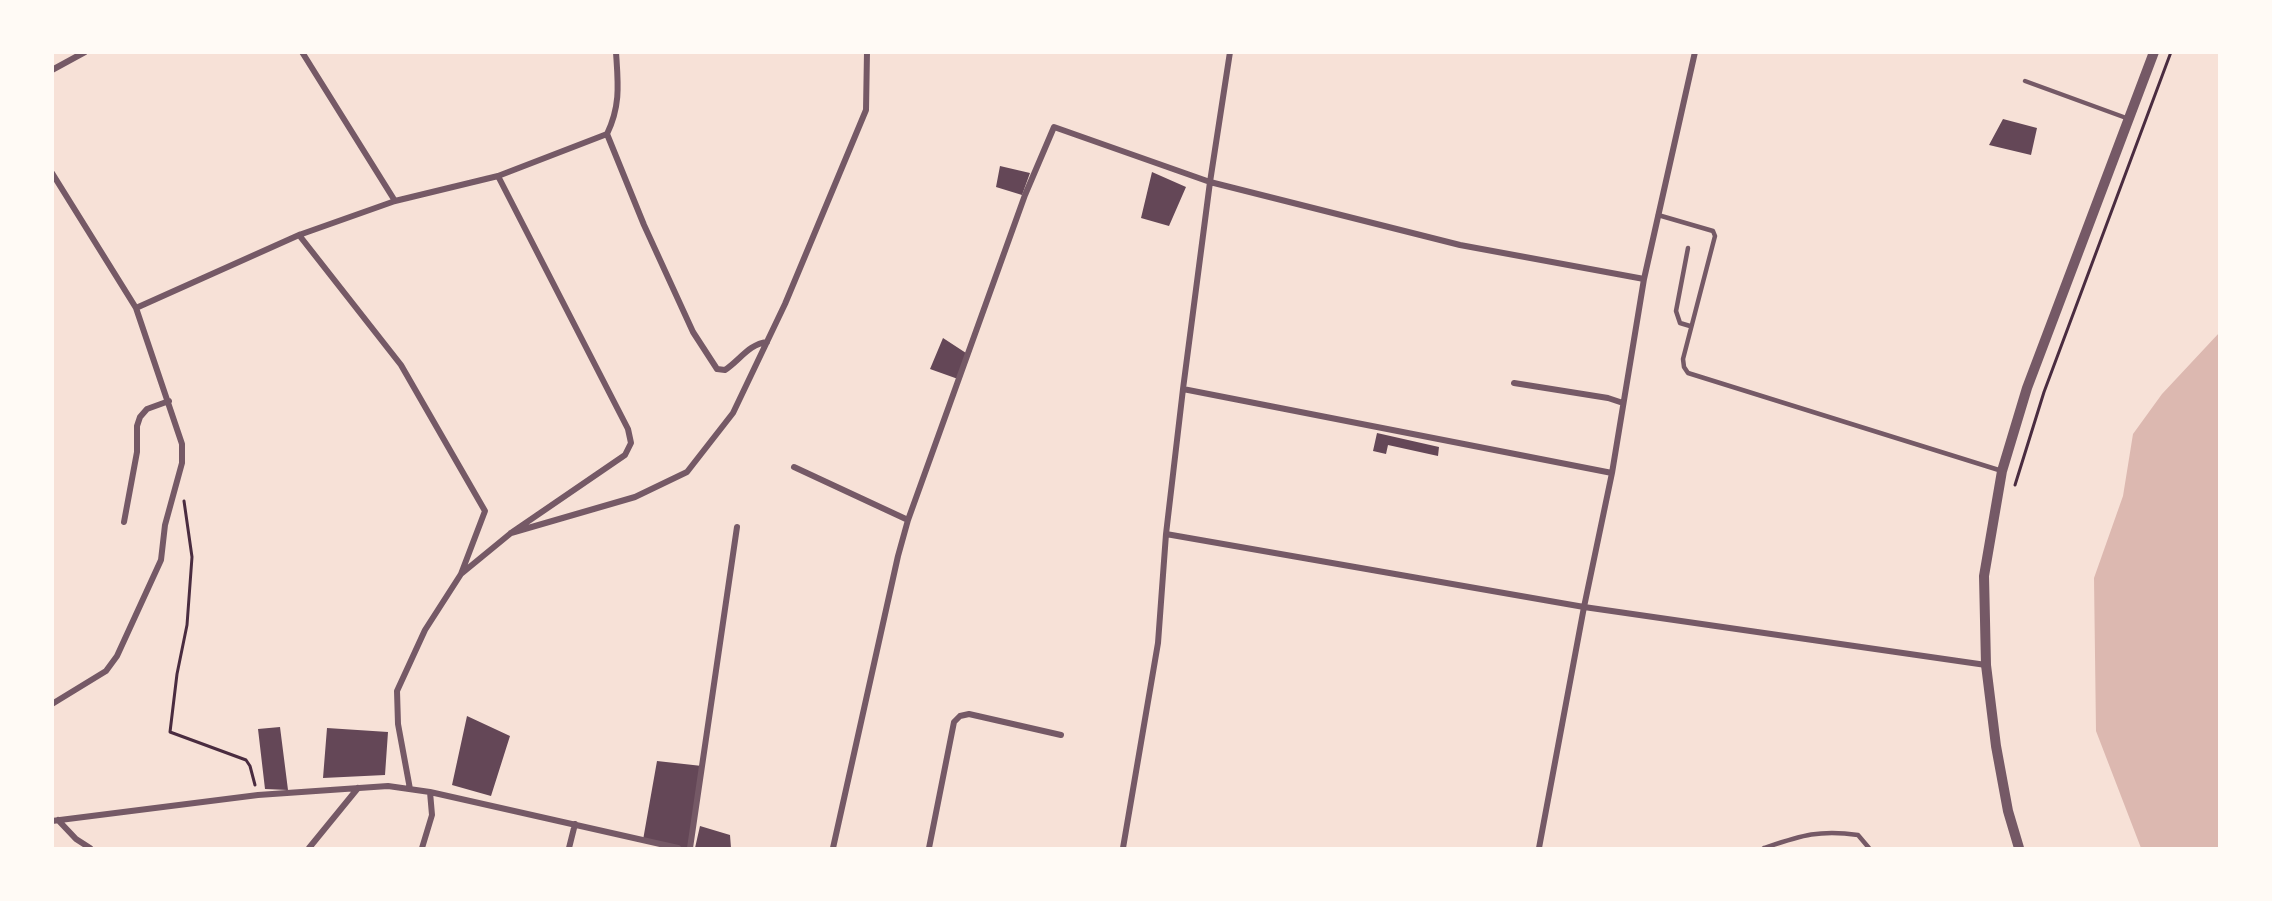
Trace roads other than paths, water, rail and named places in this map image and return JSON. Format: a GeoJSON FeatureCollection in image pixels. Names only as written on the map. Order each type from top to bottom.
{"type":"FeatureCollection","features":[{"type":"Feature","properties":{"kind":"street"},"geometry":{"type":"LineString","coordinates":[[52,70],[85,52]]}},
{"type":"Feature","properties":{"kind":"street"},"geometry":{"type":"LineString","coordinates":[[302,52],[395,201]]}},
{"type":"Feature","properties":{"kind":"street"},"geometry":{"type":"LineString","coordinates":[[136,308],[299,235],[395,201],[498,176],[607,134],[619,97],[616,52]]}},
{"type":"Feature","properties":{"kind":"street"},"geometry":{"type":"LineString","coordinates":[[511,533],[635,497],[687,472],[733,413],[785,304],[866,110],[867,52]]}},
{"type":"Feature","properties":{"kind":"street"},"geometry":{"type":"LineString","coordinates":[[1124,849],[1158,643],[1166,534],[1183,389],[1210,182],[1230,52]]}},
{"type":"Feature","properties":{"kind":"street"},"geometry":{"type":"LineString","coordinates":[[1539,849],[1584,607],[1612,473],[1644,279],[1695,52]]}},
{"type":"Feature","properties":{"kind":"street"},"geometry":{"type":"LineString","coordinates":[[2019,849],[2008,811],[1996,746],[1986,665],[1984,576],[2002,471],[2027,388],[2154,52]]}},
{"type":"Feature","properties":{"kind":"street"},"geometry":{"type":"LineString","coordinates":[[833,849],[895,568],[908,520],[1025,195],[1054,127],[1210,182],[1460,245],[1644,279]]}},
{"type":"Feature","properties":{"kind":"street"},"geometry":{"type":"LineString","coordinates":[[607,134],[649,236],[693,332],[717,369],[725,370],[758,343],[767,342]]}},
{"type":"Feature","properties":{"kind":"street"},"geometry":{"type":"LineString","coordinates":[[52,173],[136,308],[182,444],[182,463],[165,525],[161,560],[117,656],[106,671],[52,704]]}},
{"type":"Feature","properties":{"kind":"street"},"geometry":{"type":"LineString","coordinates":[[461,574],[511,533],[625,455],[631,443],[628,429],[498,176]]}},
{"type":"Feature","properties":{"kind":"street"},"geometry":{"type":"LineString","coordinates":[[299,235],[401,365],[485,511],[461,574],[425,630],[397,691],[398,724],[410,789]]}},
{"type":"Feature","properties":{"kind":"street"},"geometry":{"type":"LineString","coordinates":[[1514,383],[1608,398],[1623,403]]}},
{"type":"Feature","properties":{"kind":"street"},"geometry":{"type":"LineString","coordinates":[[1183,389],[1612,473]]}},
{"type":"Feature","properties":{"kind":"street"},"geometry":{"type":"LineString","coordinates":[[124,522],[137,452],[136,426],[147,409],[169,401]]}},
{"type":"Feature","properties":{"kind":"street"},"geometry":{"type":"LineString","coordinates":[[794,467],[908,520]]}},
{"type":"Feature","properties":{"kind":"street"},"geometry":{"type":"LineString","coordinates":[[690,849],[737,527]]}},
{"type":"Feature","properties":{"kind":"street"},"geometry":{"type":"LineString","coordinates":[[1166,534],[1584,607],[1986,665]]}},
{"type":"Feature","properties":{"kind":"street"},"geometry":{"type":"LineString","coordinates":[[929,849],[954,722],[960,716],[969,714],[1061,735]]}},
{"type":"Feature","properties":{"kind":"street"},"geometry":{"type":"LineString","coordinates":[[55,820],[258,795],[388,786],[430,792],[678,849]]}},
{"type":"Feature","properties":{"kind":"street"},"geometry":{"type":"LineString","coordinates":[[309,849],[358,788]]}},
{"type":"Feature","properties":{"kind":"street"},"geometry":{"type":"LineString","coordinates":[[422,849],[432,815],[430,792]]}},
{"type":"Feature","properties":{"kind":"street"},"geometry":{"type":"LineString","coordinates":[[55,820],[90,849]]}},
{"type":"Feature","properties":{"kind":"street"},"geometry":{"type":"LineString","coordinates":[[569,849],[575,824]]}},
{"type":"Feature","properties":{"kind":"lane"},"geometry":{"type":"LineString","coordinates":[[2025,81],[2129,119]]}},
{"type":"Feature","properties":{"kind":"lane"},"geometry":{"type":"LineString","coordinates":[[1658,215],[1713,231],[1715,236],[1683,359],[1688,373],[2002,471]]}},
{"type":"Feature","properties":{"kind":"lane"},"geometry":{"type":"LineString","coordinates":[[1688,248],[1676,311],[1680,323],[1690,326]]}},
{"type":"Feature","properties":{"kind":"lane"},"geometry":{"type":"LineString","coordinates":[[1764,849],[1808,833],[1836,832],[1858,835],[1869,849]]}}]}
